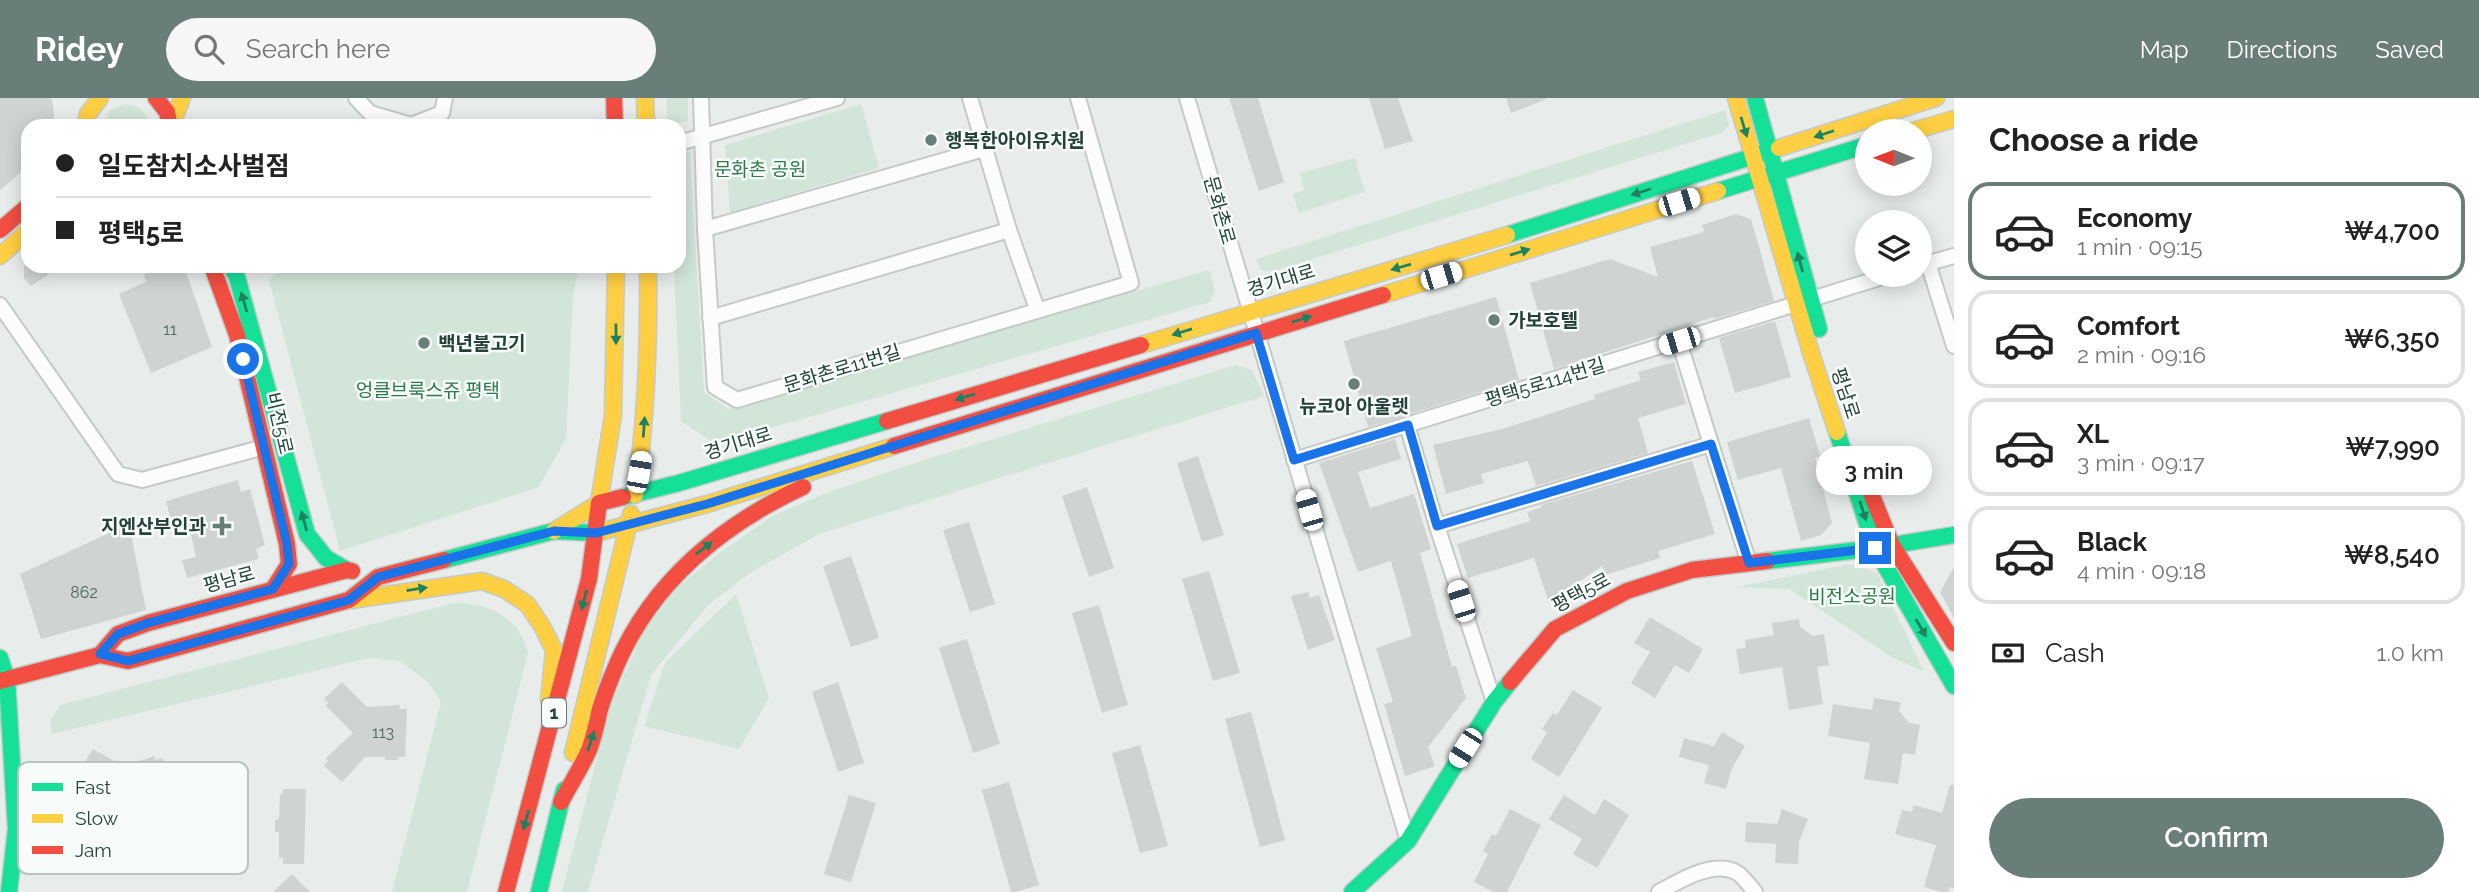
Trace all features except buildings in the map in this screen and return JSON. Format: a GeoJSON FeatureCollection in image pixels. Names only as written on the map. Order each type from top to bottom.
{"type":"FeatureCollection","features":[{"type":"Feature","properties":{"kind":"main road"},"geometry":{"type":"LineString","coordinates":[[81,98],[84,119]]}},
{"type":"Feature","properties":{"kind":"main road"},"geometry":{"type":"LineString","coordinates":[[87,119],[95,102],[100,98]]}},
{"type":"Feature","properties":{"kind":"main road"},"geometry":{"type":"LineString","coordinates":[[156,98],[167,112],[168,119]]}},
{"type":"Feature","properties":{"kind":"main road"},"geometry":{"type":"LineString","coordinates":[[173,119],[182,98]]}},
{"type":"Feature","properties":{"kind":"main road"},"geometry":{"type":"LineString","coordinates":[[614,98],[615,119]]}},
{"type":"Feature","properties":{"kind":"main road"},"geometry":{"type":"LineString","coordinates":[[645,98],[646,119]]}},
{"type":"Feature","properties":{"kind":"main road","name":"평남로"},"geometry":{"type":"LineString","coordinates":[[1735,98],[1758,178],[1803,300],[1881,540],[1954,685]]}},
{"type":"Feature","properties":{"kind":"main road"},"geometry":{"type":"LineString","coordinates":[[1755,98],[1771,150],[1803,300]]}},
{"type":"Feature","properties":{"kind":"main road","name":"경기대로"},"geometry":{"type":"LineString","coordinates":[[554,531],[596,533],[707,504],[884,449],[1492,240],[1936,98]]}},
{"type":"Feature","properties":{"kind":"main road"},"geometry":{"type":"LineString","coordinates":[[1932,125],[1954,119]]}},
{"type":"Feature","properties":{"kind":"main road","name":"경기대로"},"geometry":{"type":"LineString","coordinates":[[554,531],[600,503],[1253,322],[1855,149]]}},
{"type":"Feature","properties":{"kind":"main road"},"geometry":{"type":"LineString","coordinates":[[0,230],[21,212]]}},
{"type":"Feature","properties":{"kind":"main road"},"geometry":{"type":"LineString","coordinates":[[0,256],[21,237]]}},
{"type":"Feature","properties":{"kind":"main road","name":"비전5로"},"geometry":{"type":"LineString","coordinates":[[215,273],[237,335],[289,564],[273,589]]}},
{"type":"Feature","properties":{"kind":"main road","name":"비전5로"},"geometry":{"type":"LineString","coordinates":[[235,273],[262,362],[307,534],[326,558],[347,570]]}},
{"type":"Feature","properties":{"kind":"main road"},"geometry":{"type":"LineString","coordinates":[[600,503],[607,471],[616,348],[616,273]]}},
{"type":"Feature","properties":{"kind":"main road"},"geometry":{"type":"LineString","coordinates":[[635,495],[643,449],[649,354],[648,273]]}},
{"type":"Feature","properties":{"kind":"main road"},"geometry":{"type":"LineString","coordinates":[[561,802],[589,750],[603,700],[626,645],[656,596],[685,562],[726,531],[786,494],[884,449]]}},
{"type":"Feature","properties":{"kind":"main road","name":"1"},"geometry":{"type":"LineString","coordinates":[[539,892],[635,495]]}},
{"type":"Feature","properties":{"kind":"main road","name":"1"},"geometry":{"type":"LineString","coordinates":[[506,892],[589,579],[600,503]]}},
{"type":"Feature","properties":{"kind":"main road"},"geometry":{"type":"LineString","coordinates":[[1954,523],[1881,540],[1954,643]]}},
{"type":"Feature","properties":{"kind":"main road","name":"평남로"},"geometry":{"type":"LineString","coordinates":[[3,680],[100,654],[128,661],[349,600],[378,577],[554,531]]}},
{"type":"Feature","properties":{"kind":"main road","name":"평택5로"},"geometry":{"type":"LineString","coordinates":[[1352,892],[1408,841],[1494,702],[1555,629],[1627,591],[1692,570],[1881,540],[1954,535]]}},
{"type":"Feature","properties":{"kind":"main road","name":"평남로"},"geometry":{"type":"LineString","coordinates":[[100,654],[118,634],[148,623],[347,570],[378,577]]}},
{"type":"Feature","properties":{"kind":"main road"},"geometry":{"type":"LineString","coordinates":[[349,600],[482,581],[504,589],[527,604],[554,650],[542,759]]}},
{"type":"Feature","properties":{"kind":"main road"},"geometry":{"type":"LineString","coordinates":[[0,658],[13,751],[16,828],[9,892]]}},
{"type":"Feature","properties":{"kind":"main road"},"geometry":{"type":"LineString","coordinates":[[0,774],[15,804]]}},
{"type":"Feature","properties":{"kind":"street"},"geometry":{"type":"LineString","coordinates":[[356,98],[370,113],[390,119]]}},
{"type":"Feature","properties":{"kind":"street"},"geometry":{"type":"LineString","coordinates":[[426,119],[442,113],[445,98]]}},
{"type":"Feature","properties":{"kind":"street","name":"문화촌로11번길"},"geometry":{"type":"LineString","coordinates":[[701,98],[705,229],[715,387],[737,400],[1131,282],[1078,98]]}},
{"type":"Feature","properties":{"kind":"street"},"geometry":{"type":"LineString","coordinates":[[686,141],[837,98]]}},
{"type":"Feature","properties":{"kind":"street"},"geometry":{"type":"LineString","coordinates":[[970,98],[1009,230],[1037,309]]}},
{"type":"Feature","properties":{"kind":"street","name":"문화촌로"},"geometry":{"type":"LineString","coordinates":[[1187,98],[1253,322]]}},
{"type":"Feature","properties":{"kind":"street"},"geometry":{"type":"LineString","coordinates":[[705,229],[984,149]]}},
{"type":"Feature","properties":{"kind":"street"},"geometry":{"type":"LineString","coordinates":[[710,318],[1009,230]]}},
{"type":"Feature","properties":{"kind":"street"},"geometry":{"type":"LineString","coordinates":[[1932,262],[1954,256]]}},
{"type":"Feature","properties":{"kind":"street","name":"평택5로114번길"},"geometry":{"type":"LineString","coordinates":[[1294,460],[1855,285]]}},
{"type":"Feature","properties":{"kind":"street"},"geometry":{"type":"LineString","coordinates":[[1932,286],[1954,346]]}},
{"type":"Feature","properties":{"kind":"street"},"geometry":{"type":"LineString","coordinates":[[0,305],[118,474],[142,480],[264,447]]}},
{"type":"Feature","properties":{"kind":"street"},"geometry":{"type":"LineString","coordinates":[[1253,322],[1408,841]]}},
{"type":"Feature","properties":{"kind":"street"},"geometry":{"type":"LineString","coordinates":[[1679,341],[1749,563]]}},
{"type":"Feature","properties":{"kind":"street"},"geometry":{"type":"LineString","coordinates":[[1408,425],[1437,526],[1494,702]]}},
{"type":"Feature","properties":{"kind":"street"},"geometry":{"type":"LineString","coordinates":[[1437,526],[1711,444]]}},
{"type":"Feature","properties":{"kind":"street"},"geometry":{"type":"LineString","coordinates":[[1659,892],[1714,867],[1735,872],[1755,892]]}},
{"type":"Feature","properties":{"kind":"green space"},"geometry":{"type":"Polygon","coordinates":[[[667,98],[688,98],[688,121],[667,119],[667,98]]]}},
{"type":"Feature","properties":{"kind":"green space"},"geometry":{"type":"Polygon","coordinates":[[[125,104],[134,106],[142,110],[148,119],[106,119],[110,110],[125,104]]]}},
{"type":"Feature","properties":{"kind":"green space","name":"문화촌 공원"},"geometry":{"type":"Polygon","coordinates":[[[861,104],[879,168],[730,213],[725,145],[861,104]]]}},
{"type":"Feature","properties":{"kind":"green space"},"geometry":{"type":"Polygon","coordinates":[[[1725,110],[1729,124],[1724,132],[1271,272],[1261,270],[1256,259],[1725,110]]]}},
{"type":"Feature","properties":{"kind":"green space"},"geometry":{"type":"Polygon","coordinates":[[[690,152],[704,392],[728,409],[1209,270],[1215,290],[1210,302],[715,444],[681,421],[674,273],[686,273],[686,153],[690,152]]]}},
{"type":"Feature","properties":{"kind":"green space"},"geometry":{"type":"Polygon","coordinates":[[[1355,158],[1365,192],[1299,213],[1293,194],[1304,190],[1300,173],[1355,158]]]}},
{"type":"Feature","properties":{"kind":"green space","name":"엉클브룩스쥬 평택"},"geometry":{"type":"Polygon","coordinates":[[[276,273],[578,273],[573,296],[566,438],[539,487],[340,551],[269,280],[276,273]]]}},
{"type":"Feature","properties":{"kind":"green space"},"geometry":{"type":"Polygon","coordinates":[[[1236,365],[1252,370],[1264,396],[819,534],[750,573],[708,605],[651,675],[588,892],[562,892],[611,704],[645,629],[678,587],[719,553],[774,515],[829,492],[924,460],[1236,365]]]}},
{"type":"Feature","properties":{"kind":"green space","name":"비전소공원"},"geometry":{"type":"Polygon","coordinates":[[[1850,564],[1877,573],[1924,672],[1892,657],[1789,589],[1737,587],[1850,564]]]}},
{"type":"Feature","properties":{"kind":"green space"},"geometry":{"type":"Polygon","coordinates":[[[736,594],[769,698],[739,749],[644,726],[665,663],[736,594]]]}},
{"type":"Feature","properties":{"kind":"green space"},"geometry":{"type":"Polygon","coordinates":[[[454,603],[479,605],[501,614],[518,630],[528,653],[467,892],[392,892],[441,702],[429,683],[400,661],[368,658],[52,734],[50,721],[60,705],[454,603]]]}},
{"type":"Feature","properties":{"kind":"traffic: fast"},"geometry":{"type":"LineString","coordinates":[[1755,98],[1819,329]]}},
{"type":"Feature","properties":{"kind":"traffic: fast"},"geometry":{"type":"LineString","coordinates":[[1507,235],[1779,148]]}},
{"type":"Feature","properties":{"kind":"traffic: fast"},"geometry":{"type":"LineString","coordinates":[[1718,191],[1855,149]]}},
{"type":"Feature","properties":{"kind":"traffic: fast"},"geometry":{"type":"LineString","coordinates":[[235,273],[307,534],[326,558],[347,570]]}},
{"type":"Feature","properties":{"kind":"traffic: fast"},"geometry":{"type":"LineString","coordinates":[[623,497],[887,421]]}},
{"type":"Feature","properties":{"kind":"traffic: fast"},"geometry":{"type":"LineString","coordinates":[[1837,432],[1875,548],[1954,686]]}},
{"type":"Feature","properties":{"kind":"traffic: fast"},"geometry":{"type":"LineString","coordinates":[[444,560],[554,531],[596,533]]}},
{"type":"Feature","properties":{"kind":"traffic: fast"},"geometry":{"type":"LineString","coordinates":[[1767,561],[1954,535]]}},
{"type":"Feature","properties":{"kind":"traffic: fast"},"geometry":{"type":"LineString","coordinates":[[0,658],[7,679],[16,829],[9,892]]}},
{"type":"Feature","properties":{"kind":"traffic: fast"},"geometry":{"type":"LineString","coordinates":[[1352,892],[1408,841],[1494,702],[1510,682]]}},
{"type":"Feature","properties":{"kind":"traffic: fast"},"geometry":{"type":"LineString","coordinates":[[539,892],[564,790]]}},
{"type":"Feature","properties":{"kind":"traffic: slow"},"geometry":{"type":"LineString","coordinates":[[87,119],[100,98]]}},
{"type":"Feature","properties":{"kind":"traffic: slow"},"geometry":{"type":"LineString","coordinates":[[174,119],[182,98]]}},
{"type":"Feature","properties":{"kind":"traffic: slow"},"geometry":{"type":"LineString","coordinates":[[645,98],[646,119]]}},
{"type":"Feature","properties":{"kind":"traffic: slow"},"geometry":{"type":"LineString","coordinates":[[1736,98],[1837,432]]}},
{"type":"Feature","properties":{"kind":"traffic: slow"},"geometry":{"type":"LineString","coordinates":[[1779,148],[1936,98]]}},
{"type":"Feature","properties":{"kind":"traffic: slow"},"geometry":{"type":"LineString","coordinates":[[1932,125],[1954,119]]}},
{"type":"Feature","properties":{"kind":"traffic: slow"},"geometry":{"type":"LineString","coordinates":[[1383,295],[1718,191]]}},
{"type":"Feature","properties":{"kind":"traffic: slow"},"geometry":{"type":"LineString","coordinates":[[1141,345],[1507,235]]}},
{"type":"Feature","properties":{"kind":"traffic: slow"},"geometry":{"type":"LineString","coordinates":[[0,256],[21,237]]}},
{"type":"Feature","properties":{"kind":"traffic: slow"},"geometry":{"type":"LineString","coordinates":[[554,531],[599,503],[613,415],[616,273]]}},
{"type":"Feature","properties":{"kind":"traffic: slow"},"geometry":{"type":"LineString","coordinates":[[635,495],[646,381],[648,273]]}},
{"type":"Feature","properties":{"kind":"traffic: slow"},"geometry":{"type":"LineString","coordinates":[[596,533],[707,504],[894,446]]}},
{"type":"Feature","properties":{"kind":"traffic: slow"},"geometry":{"type":"LineString","coordinates":[[573,753],[631,514]]}},
{"type":"Feature","properties":{"kind":"traffic: slow"},"geometry":{"type":"LineString","coordinates":[[351,600],[482,581],[504,589],[527,604],[554,650],[549,700]]}},
{"type":"Feature","properties":{"kind":"traffic: jam"},"geometry":{"type":"LineString","coordinates":[[156,98],[167,112],[168,119]]}},
{"type":"Feature","properties":{"kind":"traffic: jam"},"geometry":{"type":"LineString","coordinates":[[614,98],[615,119]]}},
{"type":"Feature","properties":{"kind":"traffic: jam"},"geometry":{"type":"LineString","coordinates":[[0,230],[21,212]]}},
{"type":"Feature","properties":{"kind":"traffic: jam"},"geometry":{"type":"LineString","coordinates":[[215,273],[237,335],[287,544],[289,564],[273,589]]}},
{"type":"Feature","properties":{"kind":"traffic: jam"},"geometry":{"type":"LineString","coordinates":[[894,446],[1383,295]]}},
{"type":"Feature","properties":{"kind":"traffic: jam"},"geometry":{"type":"LineString","coordinates":[[887,421],[1141,345]]}},
{"type":"Feature","properties":{"kind":"traffic: jam"},"geometry":{"type":"LineString","coordinates":[[1868,486],[1892,545],[1954,643]]}},
{"type":"Feature","properties":{"kind":"traffic: jam"},"geometry":{"type":"LineString","coordinates":[[561,802],[589,750],[602,703],[617,664],[650,607],[671,581],[718,537],[803,487]]}},
{"type":"Feature","properties":{"kind":"traffic: jam"},"geometry":{"type":"LineString","coordinates":[[506,892],[589,579],[599,503],[623,497]]}},
{"type":"Feature","properties":{"kind":"traffic: jam"},"geometry":{"type":"LineString","coordinates":[[0,681],[100,655],[128,661],[349,600],[378,577],[444,560]]}},
{"type":"Feature","properties":{"kind":"traffic: jam"},"geometry":{"type":"LineString","coordinates":[[1510,682],[1555,629],[1627,591],[1692,570],[1767,561]]}},
{"type":"Feature","properties":{"kind":"traffic: jam"},"geometry":{"type":"LineString","coordinates":[[100,655],[118,634],[148,623],[347,570],[352,571]]}},
{"type":"Feature","properties":{"kind":"place","name":"행복한아이유치원"},"geometry":{"type":"Point","coordinates":[931,140]}},
{"type":"Feature","properties":{"kind":"place","name":"가보호텔"},"geometry":{"type":"Point","coordinates":[1494,320]}},
{"type":"Feature","properties":{"kind":"place","name":"백년불고기"},"geometry":{"type":"Point","coordinates":[424,343]}},
{"type":"Feature","properties":{"kind":"place","name":"뉴코아 아울렛"},"geometry":{"type":"Point","coordinates":[1354,384]}},
{"type":"Feature","properties":{"kind":"place","name":"지엔산부인과"},"geometry":{"type":"Point","coordinates":[222,526]}},
{"type":"Feature","properties":{"kind":"route"},"geometry":{"type":"LineString","coordinates":[[243,359],[287,544],[289,564],[273,589],[148,623],[118,634],[100,654],[128,661],[349,600],[378,577],[554,531],[596,533],[707,504],[1256,333],[1294,460],[1408,425],[1437,526],[1711,444],[1749,563],[1875,548]]}}]}
